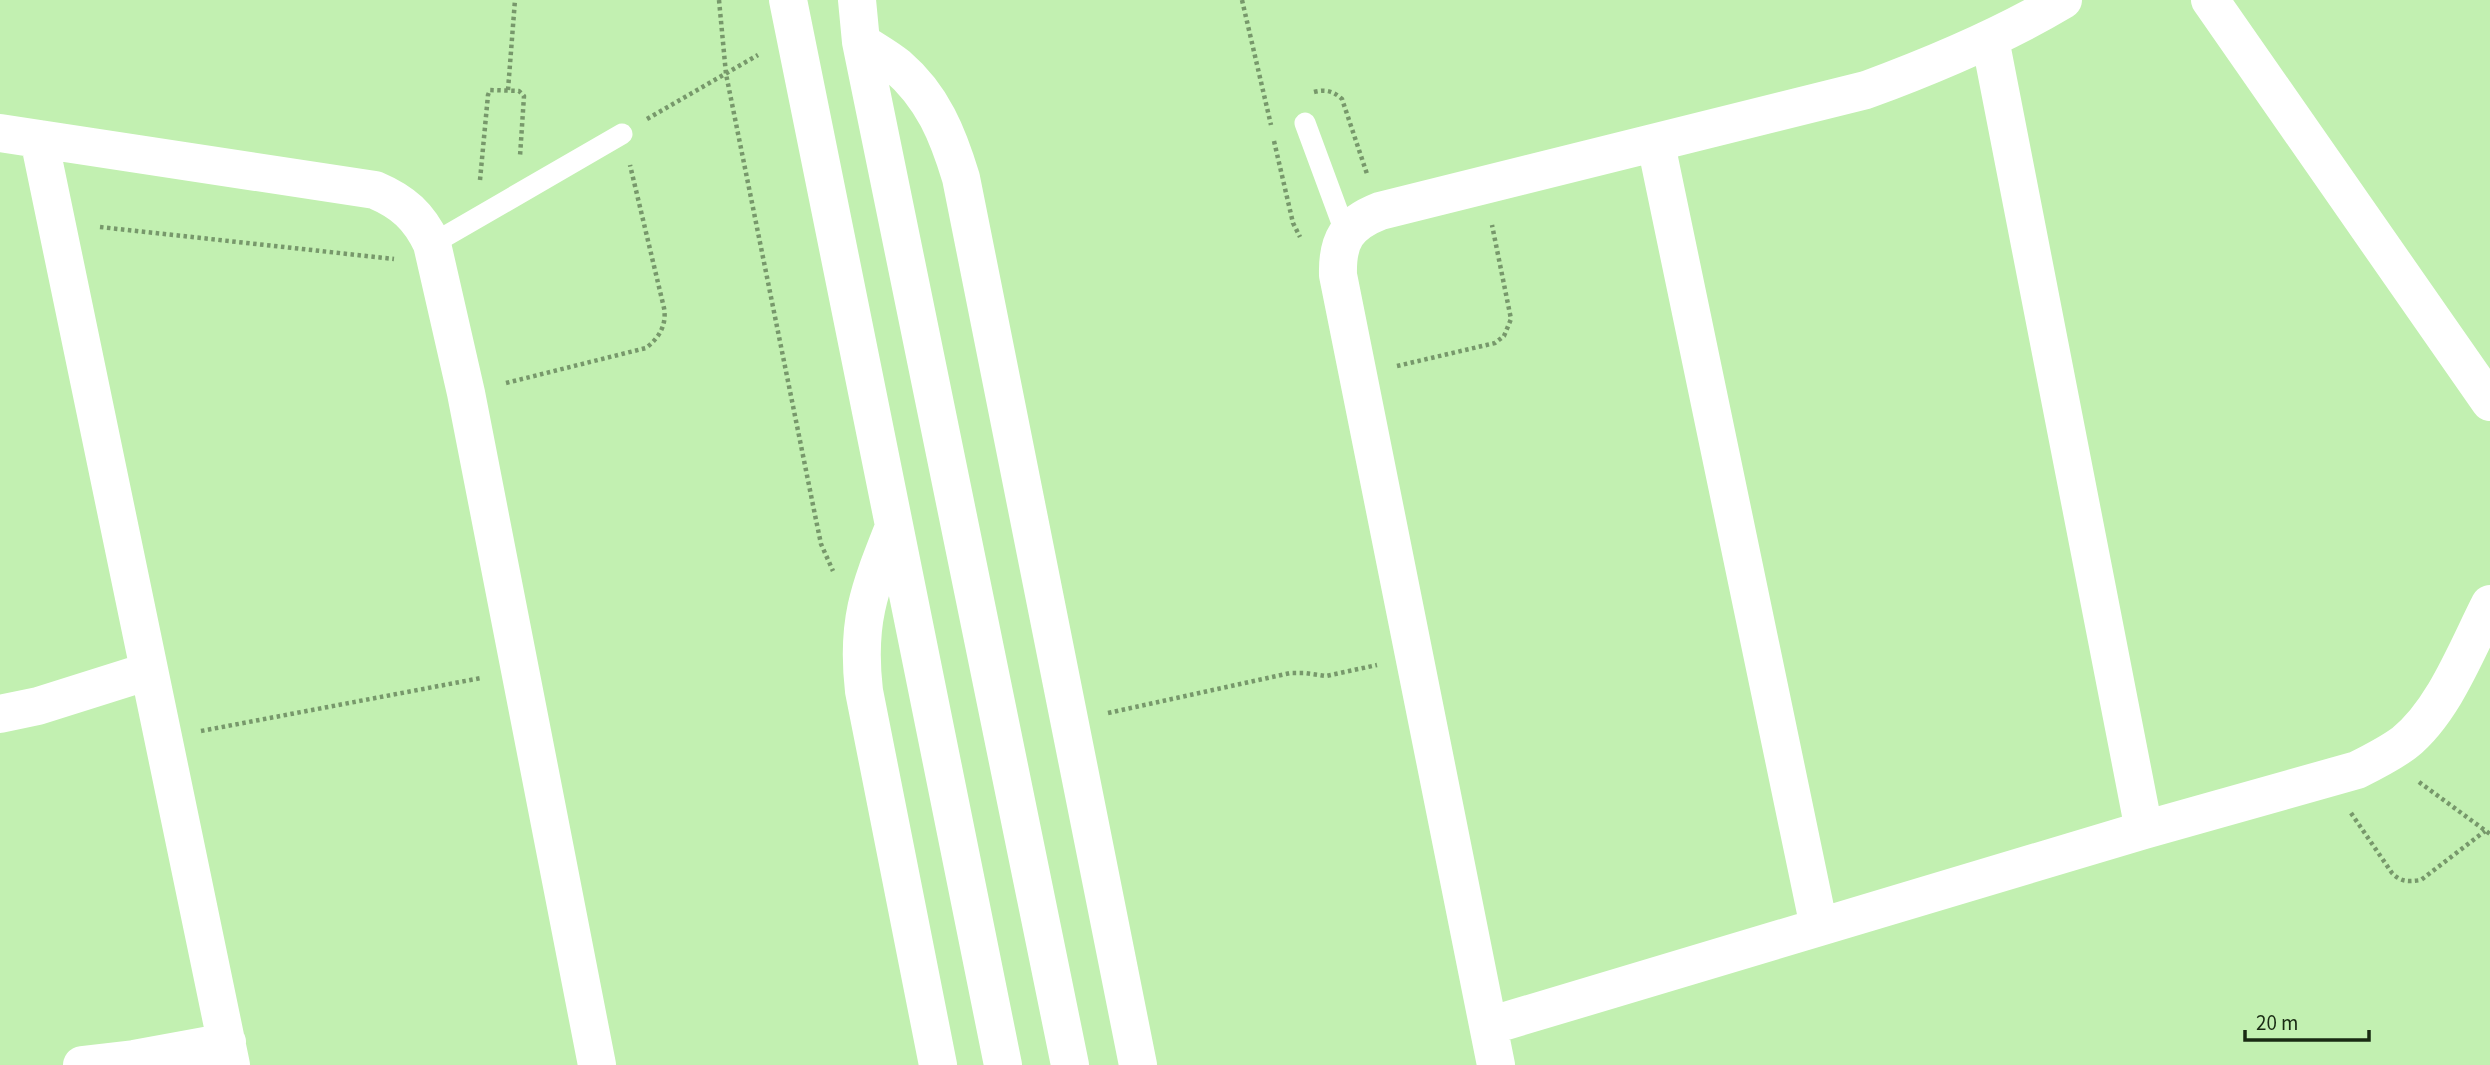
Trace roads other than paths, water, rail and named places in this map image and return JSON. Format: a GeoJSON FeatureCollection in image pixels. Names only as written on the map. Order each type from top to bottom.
{"type":"FeatureCollection","features":[{"type":"Feature","properties":{"kind":"street"},"geometry":{"type":"LineString","coordinates":[[858,0],[861,42],[1070,1065]]}},
{"type":"Feature","properties":{"kind":"street"},"geometry":{"type":"LineString","coordinates":[[2210,0],[2490,402]]}},
{"type":"Feature","properties":{"kind":"street"},"geometry":{"type":"LineString","coordinates":[[1496,1065],[1338,275],[1337,254],[1346,234],[1360,219],[1380,211],[1866,90],[1929,67],[1990,39],[2043,5]]}},
{"type":"Feature","properties":{"kind":"street"},"geometry":{"type":"LineString","coordinates":[[792,17],[1003,1065]]}},
{"type":"Feature","properties":{"kind":"street"},"geometry":{"type":"LineString","coordinates":[[1990,39],[2144,830]]}},
{"type":"Feature","properties":{"kind":"street"},"geometry":{"type":"LineString","coordinates":[[861,42],[897,66],[926,99],[948,136],[961,178],[1138,1065]]}},
{"type":"Feature","properties":{"kind":"street"},"geometry":{"type":"LineString","coordinates":[[0,133],[375,190],[411,209],[424,226],[434,254],[466,393],[597,1065]]}},
{"type":"Feature","properties":{"kind":"street"},"geometry":{"type":"LineString","coordinates":[[39,139],[229,1054],[134,1059],[82,1065]]}},
{"type":"Feature","properties":{"kind":"street"},"geometry":{"type":"LineString","coordinates":[[1656,144],[1819,927]]}},
{"type":"Feature","properties":{"kind":"street"},"geometry":{"type":"LineString","coordinates":[[894,527],[870,587],[864,612],[861,639],[864,691],[938,1065]]}},
{"type":"Feature","properties":{"kind":"street"},"geometry":{"type":"LineString","coordinates":[[1489,1026],[2144,830],[2357,770],[2385,757],[2406,741],[2425,721],[2441,699],[2490,604]]}},
{"type":"Feature","properties":{"kind":"street"},"geometry":{"type":"LineString","coordinates":[[0,714],[38,706],[149,671]]}},
{"type":"Feature","properties":{"kind":"lane"},"geometry":{"type":"LineString","coordinates":[[1305,123],[1346,234]]}},
{"type":"Feature","properties":{"kind":"lane"},"geometry":{"type":"LineString","coordinates":[[434,254],[476,218],[622,134]]}}]}
